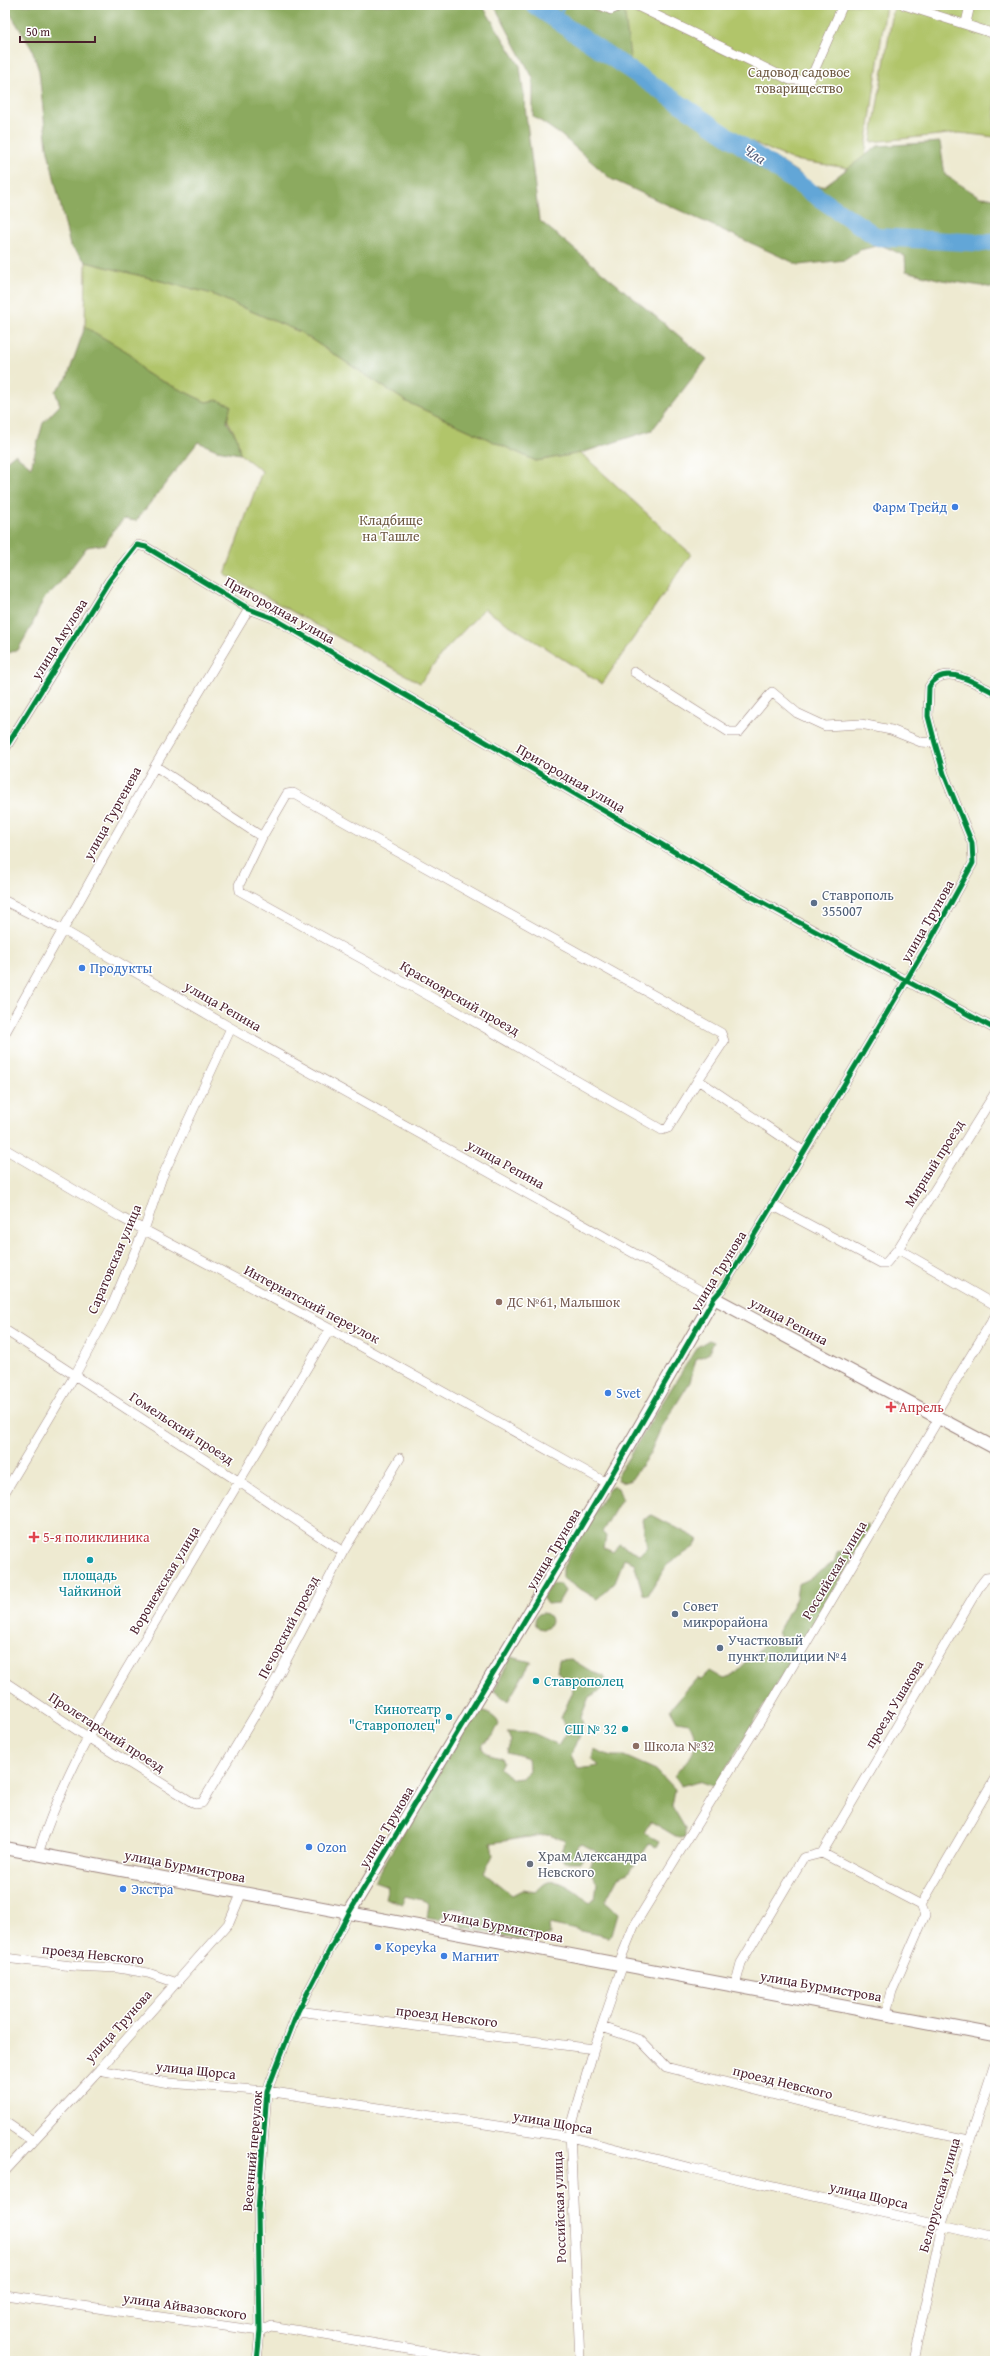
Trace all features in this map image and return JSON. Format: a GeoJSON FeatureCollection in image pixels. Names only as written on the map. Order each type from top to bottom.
{"type":"FeatureCollection","features":[{"type":"Feature","properties":{"kind":"street"},"geometry":{"type":"LineString","coordinates":[[600,5],[611,10],[622,5]]}},
{"type":"Feature","properties":{"kind":"street"},"geometry":{"type":"LineString","coordinates":[[635,5],[790,80],[810,80],[841,6]]}},
{"type":"Feature","properties":{"kind":"street"},"geometry":{"type":"LineString","coordinates":[[904,5],[966,23],[995,34]]}},
{"type":"Feature","properties":{"kind":"street"},"geometry":{"type":"LineString","coordinates":[[966,23],[970,5]]}},
{"type":"Feature","properties":{"kind":"street","name":"Пригородная улица"},"geometry":{"type":"LineString","coordinates":[[137,545],[146,548],[250,609],[273,618],[745,893],[906,979],[995,1029]]}},
{"type":"Feature","properties":{"kind":"street","name":"улица Акулова"},"geometry":{"type":"LineString","coordinates":[[5,749],[109,582],[137,545]]}},
{"type":"Feature","properties":{"kind":"street","name":"улица Тургенева"},"geometry":{"type":"LineString","coordinates":[[5,1034],[155,766],[250,609]]}},
{"type":"Feature","properties":{"kind":"street"},"geometry":{"type":"LineString","coordinates":[[634,672],[729,732],[739,732],[772,692],[797,713],[826,726],[861,724],[891,730],[921,742],[935,744]]}},
{"type":"Feature","properties":{"kind":"street","name":"улица Трунова"},"geometry":{"type":"LineString","coordinates":[[349,1913],[607,1483],[714,1298],[722,1289],[973,863],[972,843],[944,774],[928,716],[928,694],[933,680],[949,674],[965,679],[995,693]]}},
{"type":"Feature","properties":{"kind":"street"},"geometry":{"type":"LineString","coordinates":[[155,766],[262,836]]}},
{"type":"Feature","properties":{"kind":"street","name":"Красноярский проезд"},"geometry":{"type":"LineString","coordinates":[[294,793],[512,914],[721,1033],[724,1041],[698,1080],[668,1128],[662,1130],[449,1007],[240,891],[239,885],[262,836],[286,794],[294,793]]}},
{"type":"Feature","properties":{"kind":"street","name":"улица Репина"},"geometry":{"type":"LineString","coordinates":[[5,901],[63,930],[231,1028],[714,1298],[995,1448]]}},
{"type":"Feature","properties":{"kind":"street","name":"Саратовская улица"},"geometry":{"type":"LineString","coordinates":[[5,1492],[75,1375],[111,1308],[144,1230],[162,1177],[231,1028]]}},
{"type":"Feature","properties":{"kind":"street"},"geometry":{"type":"LineString","coordinates":[[698,1080],[803,1151]]}},
{"type":"Feature","properties":{"kind":"street","name":"Мирный проезд"},"geometry":{"type":"LineString","coordinates":[[772,1205],[881,1263],[890,1261],[995,1092]]}},
{"type":"Feature","properties":{"kind":"street","name":"Интернатский переулок"},"geometry":{"type":"LineString","coordinates":[[5,1149],[144,1230],[330,1329],[607,1483]]}},
{"type":"Feature","properties":{"kind":"street"},"geometry":{"type":"LineString","coordinates":[[898,1249],[995,1305]]}},
{"type":"Feature","properties":{"kind":"street","name":"Российская улица"},"geometry":{"type":"LineString","coordinates":[[580,2361],[570,2137],[594,2049],[634,1926],[762,1718],[995,1316]]}},
{"type":"Feature","properties":{"kind":"street","name":"Воронежская улица"},"geometry":{"type":"LineString","coordinates":[[38,1854],[50,1814],[89,1738],[238,1481],[330,1329]]}},
{"type":"Feature","properties":{"kind":"street","name":"Гомельский проезд"},"geometry":{"type":"LineString","coordinates":[[5,1330],[238,1481],[343,1552]]}},
{"type":"Feature","properties":{"kind":"street","name":"Печорский проезд"},"geometry":{"type":"LineString","coordinates":[[195,1804],[202,1802],[277,1678],[343,1552],[400,1458]]}},
{"type":"Feature","properties":{"kind":"street","name":"проезд Ушакова"},"geometry":{"type":"LineString","coordinates":[[822,1853],[979,1587],[986,1578],[995,1577]]}},
{"type":"Feature","properties":{"kind":"street","name":"Пролетарский проезд"},"geometry":{"type":"LineString","coordinates":[[5,1682],[89,1738],[195,1804]]}},
{"type":"Feature","properties":{"kind":"street"},"geometry":{"type":"LineString","coordinates":[[921,1905],[995,1778]]}},
{"type":"Feature","properties":{"kind":"street","name":"улица Бурмистрова"},"geometry":{"type":"LineString","coordinates":[[5,1848],[621,1963],[735,1986],[886,2013],[995,2035]]}},
{"type":"Feature","properties":{"kind":"street"},"geometry":{"type":"LineString","coordinates":[[735,1986],[741,1963],[804,1858],[822,1853],[921,1905],[925,1915],[892,1991],[886,2013]]}},
{"type":"Feature","properties":{"kind":"street","name":"улица Трунова"},"geometry":{"type":"LineString","coordinates":[[5,2171],[99,2070],[229,1923],[242,1892]]}},
{"type":"Feature","properties":{"kind":"street","name":"Весенний переулок"},"geometry":{"type":"LineString","coordinates":[[257,2361],[260,2331],[258,2211],[267,2091],[298,2012],[349,1913]]}},
{"type":"Feature","properties":{"kind":"street","name":"проезд Невского"},"geometry":{"type":"LineString","coordinates":[[5,1958],[72,1966],[118,1968],[148,1973],[177,1983]]}},
{"type":"Feature","properties":{"kind":"street","name":"проезд Невского"},"geometry":{"type":"LineString","coordinates":[[298,2012],[594,2049]]}},
{"type":"Feature","properties":{"kind":"street","name":"проезд Невского"},"geometry":{"type":"LineString","coordinates":[[602,2027],[640,2040],[666,2067],[873,2120],[969,2140]]}},
{"type":"Feature","properties":{"kind":"street","name":"Белорусская улица"},"geometry":{"type":"LineString","coordinates":[[913,2361],[942,2226],[995,2063]]}},
{"type":"Feature","properties":{"kind":"street","name":"улица Щорса"},"geometry":{"type":"LineString","coordinates":[[99,2070],[169,2083],[267,2091],[570,2137],[691,2168],[995,2238]]}},
{"type":"Feature","properties":{"kind":"street"},"geometry":{"type":"LineString","coordinates":[[5,2122],[33,2141]]}},
{"type":"Feature","properties":{"kind":"street","name":"улица Айвазовского"},"geometry":{"type":"LineString","coordinates":[[5,2295],[260,2331],[271,2326],[478,2361]]}},
{"type":"Feature","properties":{"kind":"green space"},"geometry":{"type":"Polygon","coordinates":[[[5,5],[482,5],[520,66],[539,220],[707,359],[652,430],[581,453],[536,461],[407,402],[300,332],[209,293],[86,262],[70,246],[47,147],[39,71],[32,49],[5,5]]]}},
{"type":"Feature","properties":{"kind":"green space"},"geometry":{"type":"Polygon","coordinates":[[[494,5],[585,5],[600,13],[624,7],[631,65],[800,174],[805,186],[824,186],[878,146],[940,142],[945,175],[980,197],[995,198],[995,288],[942,280],[906,271],[905,256],[881,245],[860,250],[845,260],[799,265],[611,179],[561,135],[533,116],[533,78],[494,5]]]}},
{"type":"Feature","properties":{"kind":"green space","name":"Садовод садовое товарищество"},"geometry":{"type":"Polygon","coordinates":[[[517,5],[886,5],[863,170],[793,160],[611,80],[517,5]]]}},
{"type":"Feature","properties":{"kind":"green space"},"geometry":{"type":"Polygon","coordinates":[[[896,5],[995,5],[995,137],[959,133],[871,142],[893,11],[896,5]]]}},
{"type":"Feature","properties":{"kind":"green space","name":"Кладбище на Ташле"},"geometry":{"type":"Polygon","coordinates":[[[86,262],[209,293],[300,332],[407,402],[536,461],[581,453],[691,554],[602,684],[484,609],[447,648],[420,683],[225,574],[262,471],[240,454],[237,438],[217,400],[206,402],[145,373],[130,354],[85,327],[86,262]]]}},
{"type":"Feature","properties":{"kind":"green space"},"geometry":{"type":"Polygon","coordinates":[[[85,327],[131,354],[145,373],[206,402],[217,400],[231,405],[227,422],[237,438],[240,454],[217,450],[198,442],[136,521],[124,519],[112,532],[106,544],[87,547],[58,585],[43,600],[32,625],[18,650],[5,654],[5,462],[15,454],[31,467],[43,423],[60,405],[55,391],[67,378],[85,327]]]}},
{"type":"Feature","properties":{"kind":"green space"},"geometry":{"type":"Polygon","coordinates":[[[709,1340],[714,1342],[708,1354],[696,1359],[690,1382],[660,1430],[650,1453],[631,1480],[625,1482],[618,1480],[617,1476],[697,1347],[709,1340]]]}},
{"type":"Feature","properties":{"kind":"green space"},"geometry":{"type":"Polygon","coordinates":[[[614,1486],[618,1488],[622,1498],[602,1532],[606,1536],[604,1548],[613,1552],[619,1544],[640,1554],[647,1547],[642,1519],[652,1515],[698,1539],[694,1547],[667,1565],[648,1595],[643,1594],[634,1563],[624,1559],[615,1582],[597,1599],[562,1578],[562,1569],[609,1488],[614,1486]]]}},
{"type":"Feature","properties":{"kind":"green space"},"geometry":{"type":"Polygon","coordinates":[[[868,1524],[870,1529],[715,1787],[698,1781],[681,1786],[674,1776],[693,1751],[695,1739],[689,1723],[677,1721],[670,1709],[697,1678],[701,1680],[710,1671],[724,1679],[731,1677],[770,1639],[777,1643],[782,1641],[778,1632],[796,1598],[798,1584],[812,1577],[834,1562],[837,1553],[847,1550],[854,1534],[868,1524]]]}},
{"type":"Feature","properties":{"kind":"green space"},"geometry":{"type":"Polygon","coordinates":[[[551,1584],[560,1584],[565,1591],[558,1603],[547,1604],[542,1597],[551,1584]]]}},
{"type":"Feature","properties":{"kind":"green space"},"geometry":{"type":"Polygon","coordinates":[[[543,1613],[549,1615],[551,1621],[549,1627],[543,1629],[537,1627],[535,1621],[537,1615],[543,1613]]]}},
{"type":"Feature","properties":{"kind":"green space"},"geometry":{"type":"Polygon","coordinates":[[[511,1657],[531,1662],[508,1701],[494,1691],[511,1657]]]}},
{"type":"Feature","properties":{"kind":"green space"},"geometry":{"type":"Polygon","coordinates":[[[571,1659],[594,1673],[604,1676],[607,1683],[600,1691],[589,1697],[581,1717],[583,1725],[571,1755],[578,1769],[599,1766],[592,1758],[594,1749],[611,1756],[624,1756],[656,1770],[675,1790],[672,1806],[685,1828],[685,1837],[679,1838],[650,1821],[644,1833],[659,1841],[656,1847],[649,1844],[629,1873],[618,1877],[605,1902],[618,1913],[612,1934],[608,1937],[549,1924],[550,1935],[528,1941],[463,1927],[460,1923],[463,1914],[466,1913],[466,1910],[451,1908],[438,1920],[427,1918],[429,1904],[426,1901],[405,1896],[402,1904],[385,1898],[388,1886],[374,1881],[475,1712],[488,1714],[499,1723],[493,1736],[483,1744],[482,1748],[486,1753],[501,1757],[503,1763],[499,1768],[513,1779],[522,1778],[529,1770],[528,1758],[507,1752],[511,1741],[507,1732],[533,1733],[559,1745],[570,1728],[564,1725],[561,1718],[573,1691],[567,1680],[557,1671],[559,1660],[571,1659]],[[549,1834],[491,1843],[493,1855],[484,1873],[512,1895],[522,1890],[536,1892],[546,1883],[551,1881],[569,1887],[589,1903],[595,1899],[597,1883],[590,1868],[595,1853],[601,1854],[582,1844],[576,1848],[584,1855],[581,1862],[564,1862],[560,1854],[565,1841],[549,1834]]]}},
{"type":"Feature","properties":{"kind":"waterway","name":"Чла"},"geometry":{"type":"LineString","coordinates":[[534,5],[877,237],[984,243],[995,241]]}},
{"type":"Feature","properties":{"kind":"waterway"},"geometry":{"type":"LineString","coordinates":[[558,21],[564,5]]}},
{"type":"Feature","properties":{"kind":"cycle path"},"geometry":{"type":"LineString","coordinates":[[5,749],[109,581],[137,545],[146,547],[249,609],[273,618],[745,893],[995,1029]]}},
{"type":"Feature","properties":{"kind":"cycle path"},"geometry":{"type":"LineString","coordinates":[[257,2361],[260,2331],[258,2211],[267,2091],[298,2011],[349,1913],[607,1483],[714,1298],[722,1289],[931,939],[973,863],[972,843],[944,774],[928,716],[929,687],[935,679],[951,675],[970,680],[995,693]]}},
{"type":"Feature","properties":{"kind":"place","name":"Фарм Трейд"},"geometry":{"type":"Point","coordinates":[955,507]}},
{"type":"Feature","properties":{"kind":"place","name":"Ставрополь 355007"},"geometry":{"type":"Point","coordinates":[814,903]}},
{"type":"Feature","properties":{"kind":"place","name":"Продукты"},"geometry":{"type":"Point","coordinates":[82,968]}},
{"type":"Feature","properties":{"kind":"place","name":"ДС №61, Малышок"},"geometry":{"type":"Point","coordinates":[499,1302]}},
{"type":"Feature","properties":{"kind":"place","name":"Svet"},"geometry":{"type":"Point","coordinates":[608,1393]}},
{"type":"Feature","properties":{"kind":"place","name":"Апрель"},"geometry":{"type":"Point","coordinates":[891,1407]}},
{"type":"Feature","properties":{"kind":"place","name":"5-я поликлиника"},"geometry":{"type":"Point","coordinates":[34,1537]}},
{"type":"Feature","properties":{"kind":"place","name":"площадь Чайкиной"},"geometry":{"type":"Point","coordinates":[90,1560]}},
{"type":"Feature","properties":{"kind":"place","name":"Совет микрорайона"},"geometry":{"type":"Point","coordinates":[675,1614]}},
{"type":"Feature","properties":{"kind":"place","name":"Участковый пункт полиции №4"},"geometry":{"type":"Point","coordinates":[720,1648]}},
{"type":"Feature","properties":{"kind":"place","name":"Ставрополец"},"geometry":{"type":"Point","coordinates":[536,1681]}},
{"type":"Feature","properties":{"kind":"place","name":"Кинотеатр \"Ставрополец\""},"geometry":{"type":"Point","coordinates":[449,1717]}},
{"type":"Feature","properties":{"kind":"place","name":"СШ № 32"},"geometry":{"type":"Point","coordinates":[625,1729]}},
{"type":"Feature","properties":{"kind":"place","name":"Школа №32"},"geometry":{"type":"Point","coordinates":[636,1746]}},
{"type":"Feature","properties":{"kind":"place","name":"Ozon"},"geometry":{"type":"Point","coordinates":[309,1847]}},
{"type":"Feature","properties":{"kind":"place","name":"Храм Александра Невского"},"geometry":{"type":"Point","coordinates":[530,1864]}},
{"type":"Feature","properties":{"kind":"place","name":"Экстра"},"geometry":{"type":"Point","coordinates":[123,1889]}},
{"type":"Feature","properties":{"kind":"place","name":"Kopeyka"},"geometry":{"type":"Point","coordinates":[378,1947]}},
{"type":"Feature","properties":{"kind":"place","name":"Магнит"},"geometry":{"type":"Point","coordinates":[444,1956]}}]}
